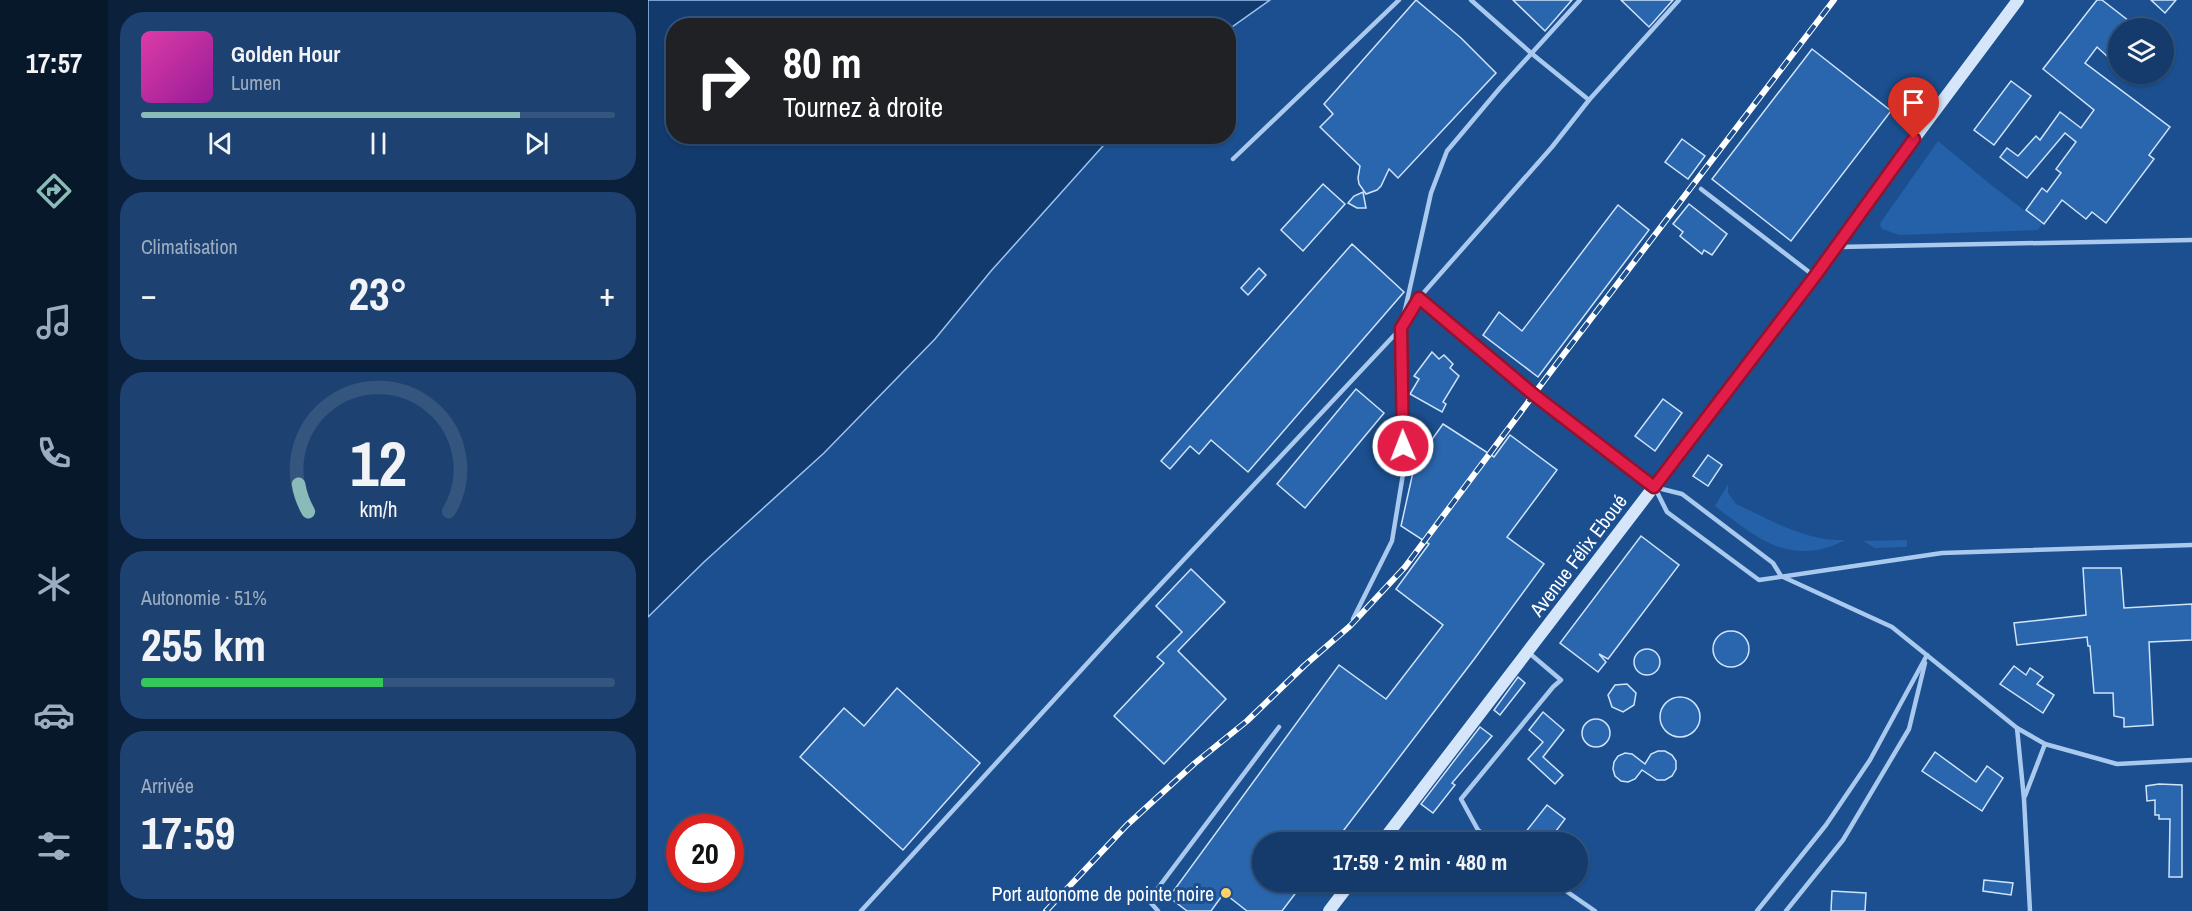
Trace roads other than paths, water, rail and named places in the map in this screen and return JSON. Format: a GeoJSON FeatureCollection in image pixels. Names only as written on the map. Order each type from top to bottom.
{"type":"FeatureCollection","features":[{"type":"Feature","properties":{"kind":"street","name":"Avenue Félix Eboué"},"geometry":{"type":"LineString","coordinates":[[1390,832],[1815,276],[2018,0]]}},
{"type":"Feature","properties":{"kind":"street"},"geometry":{"type":"LineString","coordinates":[[1329,911],[1344,892]]}},
{"type":"Feature","properties":{"kind":"lane"},"geometry":{"type":"LineString","coordinates":[[1233,159],[1399,0]]}},
{"type":"Feature","properties":{"kind":"lane"},"geometry":{"type":"LineString","coordinates":[[1471,0],[1589,100]]}},
{"type":"Feature","properties":{"kind":"lane"},"geometry":{"type":"LineString","coordinates":[[1353,620],[1392,542],[1404,468],[1401,328],[1431,194],[1448,151],[1531,53],[1580,0]]}},
{"type":"Feature","properties":{"kind":"lane"},"geometry":{"type":"LineString","coordinates":[[861,911],[1115,633],[1401,328],[1419,298],[1552,147],[1589,100],[1679,0]]}},
{"type":"Feature","properties":{"kind":"lane"},"geometry":{"type":"LineString","coordinates":[[1701,189],[1815,276]]}},
{"type":"Feature","properties":{"kind":"lane"},"geometry":{"type":"LineString","coordinates":[[1835,247],[2192,240]]}},
{"type":"Feature","properties":{"kind":"lane"},"geometry":{"type":"LineString","coordinates":[[1419,298],[1533,394],[1654,487],[1682,494],[1773,563],[1781,576],[1892,627],[2017,728],[2045,744],[2116,764],[2192,760]]}},
{"type":"Feature","properties":{"kind":"lane"},"geometry":{"type":"LineString","coordinates":[[1654,487],[1667,512],[1759,580],[1942,553],[2192,545]]}},
{"type":"Feature","properties":{"kind":"lane"},"geometry":{"type":"LineString","coordinates":[[1481,832],[1461,799],[1561,680],[1528,652]]}},
{"type":"Feature","properties":{"kind":"lane"},"geometry":{"type":"LineString","coordinates":[[1757,911],[1826,825],[1870,760],[1927,655]]}},
{"type":"Feature","properties":{"kind":"lane"},"geometry":{"type":"LineString","coordinates":[[1786,911],[1843,840],[1909,729],[1927,655]]}},
{"type":"Feature","properties":{"kind":"lane"},"geometry":{"type":"LineString","coordinates":[[1158,911],[1150,902],[1152,896],[1279,727]]}},
{"type":"Feature","properties":{"kind":"lane"},"geometry":{"type":"LineString","coordinates":[[2017,728],[2024,799],[2030,911]]}},
{"type":"Feature","properties":{"kind":"lane"},"geometry":{"type":"LineString","coordinates":[[2024,799],[2045,744]]}},
{"type":"Feature","properties":{"kind":"lane"},"geometry":{"type":"LineString","coordinates":[[1567,892],[1595,911]]}},
{"type":"Feature","properties":{"kind":"railway"},"geometry":{"type":"LineString","coordinates":[[1046,911],[1127,825],[1195,763],[1247,721],[1305,665],[1350,626],[1405,567],[1834,0]]}},
{"type":"Feature","properties":{"kind":"place","name":"Port autonome de pointe noire"},"geometry":{"type":"Point","coordinates":[1226,893]}}]}
